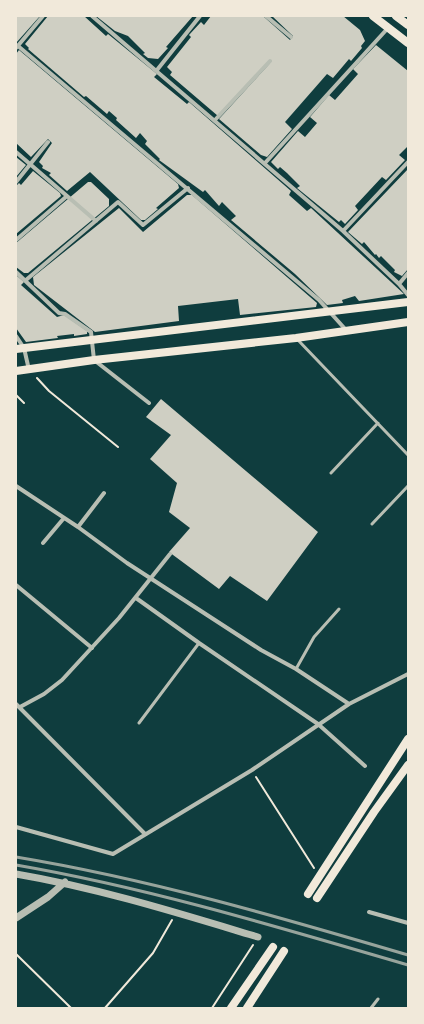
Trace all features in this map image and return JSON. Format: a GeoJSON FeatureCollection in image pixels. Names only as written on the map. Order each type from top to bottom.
{"type":"FeatureCollection","features":[{"type":"Feature","properties":{"kind":"main road"},"geometry":{"type":"LineString","coordinates":[[373,16],[408,43]]}},
{"type":"Feature","properties":{"kind":"main road"},"geometry":{"type":"LineString","coordinates":[[396,16],[408,25]]}},
{"type":"Feature","properties":{"kind":"main road"},"geometry":{"type":"LineString","coordinates":[[20,349],[408,302]]}},
{"type":"Feature","properties":{"kind":"main road"},"geometry":{"type":"LineString","coordinates":[[16,371],[94,360],[296,338],[408,322]]}},
{"type":"Feature","properties":{"kind":"main road"},"geometry":{"type":"LineString","coordinates":[[308,894],[408,739]]}},
{"type":"Feature","properties":{"kind":"main road"},"geometry":{"type":"LineString","coordinates":[[317,898],[374,812],[408,765]]}},
{"type":"Feature","properties":{"kind":"main road"},"geometry":{"type":"LineString","coordinates":[[231,1008],[273,947]]}},
{"type":"Feature","properties":{"kind":"main road"},"geometry":{"type":"LineString","coordinates":[[246,1008],[284,951]]}},
{"type":"Feature","properties":{"kind":"street"},"geometry":{"type":"LineString","coordinates":[[43,16],[17,47],[188,188],[319,300],[346,330]]}},
{"type":"Feature","properties":{"kind":"street"},"geometry":{"type":"LineString","coordinates":[[92,16],[343,231],[399,284],[408,295]]}},
{"type":"Feature","properties":{"kind":"street"},"geometry":{"type":"LineString","coordinates":[[156,70],[200,16]]}},
{"type":"Feature","properties":{"kind":"street"},"geometry":{"type":"LineString","coordinates":[[266,16],[291,37]]}},
{"type":"Feature","properties":{"kind":"street"},"geometry":{"type":"LineString","coordinates":[[265,163],[326,94],[388,28]]}},
{"type":"Feature","properties":{"kind":"street"},"geometry":{"type":"LineString","coordinates":[[215,120],[270,61]]}},
{"type":"Feature","properties":{"kind":"street"},"geometry":{"type":"LineString","coordinates":[[16,182],[48,142]]}},
{"type":"Feature","properties":{"kind":"street"},"geometry":{"type":"LineString","coordinates":[[16,152],[96,221]]}},
{"type":"Feature","properties":{"kind":"street"},"geometry":{"type":"LineString","coordinates":[[343,231],[408,162]]}},
{"type":"Feature","properties":{"kind":"street"},"geometry":{"type":"LineString","coordinates":[[26,280],[118,202],[143,225],[188,188]]}},
{"type":"Feature","properties":{"kind":"street"},"geometry":{"type":"LineString","coordinates":[[16,240],[67,196]]}},
{"type":"Feature","properties":{"kind":"street"},"geometry":{"type":"LineString","coordinates":[[16,272],[59,313],[65,314],[91,332],[94,360],[149,403]]}},
{"type":"Feature","properties":{"kind":"street"},"geometry":{"type":"LineString","coordinates":[[399,284],[408,273]]}},
{"type":"Feature","properties":{"kind":"street"},"geometry":{"type":"LineString","coordinates":[[16,336],[29,370]]}},
{"type":"Feature","properties":{"kind":"street"},"geometry":{"type":"LineString","coordinates":[[16,486],[78,527],[127,563],[261,650],[296,669],[349,704]]}},
{"type":"Feature","properties":{"kind":"street"},"geometry":{"type":"LineString","coordinates":[[78,527],[104,493]]}},
{"type":"Feature","properties":{"kind":"street"},"geometry":{"type":"LineString","coordinates":[[43,543],[64,518]]}},
{"type":"Feature","properties":{"kind":"street"},"geometry":{"type":"LineString","coordinates":[[146,834],[17,707],[44,694],[92,648],[136,598],[170,554]]}},
{"type":"Feature","properties":{"kind":"street"},"geometry":{"type":"LineString","coordinates":[[16,585],[92,648]]}},
{"type":"Feature","properties":{"kind":"street"},"geometry":{"type":"LineString","coordinates":[[136,598],[318,724],[365,766]]}},
{"type":"Feature","properties":{"kind":"street"},"geometry":{"type":"LineString","coordinates":[[16,827],[113,854],[252,770],[349,704],[408,674]]}},
{"type":"Feature","properties":{"kind":"street"},"geometry":{"type":"LineString","coordinates":[[16,874],[65,882],[177,912],[258,937]]}},
{"type":"Feature","properties":{"kind":"street"},"geometry":{"type":"LineString","coordinates":[[16,918],[48,897],[65,882]]}},
{"type":"Feature","properties":{"kind":"street"},"geometry":{"type":"LineString","coordinates":[[369,912],[408,924]]}},
{"type":"Feature","properties":{"kind":"lane"},"geometry":{"type":"LineString","coordinates":[[296,338],[408,455]]}},
{"type":"Feature","properties":{"kind":"lane"},"geometry":{"type":"LineString","coordinates":[[331,473],[378,423]]}},
{"type":"Feature","properties":{"kind":"lane"},"geometry":{"type":"LineString","coordinates":[[372,524],[408,486]]}},
{"type":"Feature","properties":{"kind":"lane"},"geometry":{"type":"LineString","coordinates":[[296,669],[314,637],[338,609]]}},
{"type":"Feature","properties":{"kind":"lane"},"geometry":{"type":"LineString","coordinates":[[138,723],[199,643]]}},
{"type":"Feature","properties":{"kind":"lane"},"geometry":{"type":"LineString","coordinates":[[372,1008],[378,999]]}},
{"type":"Feature","properties":{"kind":"path"},"geometry":{"type":"LineString","coordinates":[[29,370],[49,391],[118,447]]}},
{"type":"Feature","properties":{"kind":"path"},"geometry":{"type":"LineString","coordinates":[[16,395],[24,403]]}},
{"type":"Feature","properties":{"kind":"path"},"geometry":{"type":"LineString","coordinates":[[252,770],[319,875]]}},
{"type":"Feature","properties":{"kind":"path"},"geometry":{"type":"LineString","coordinates":[[106,1008],[153,953],[177,912]]}},
{"type":"Feature","properties":{"kind":"path"},"geometry":{"type":"LineString","coordinates":[[212,1008],[258,937]]}},
{"type":"Feature","properties":{"kind":"path"},"geometry":{"type":"LineString","coordinates":[[16,954],[71,1008]]}},
{"type":"Feature","properties":{"kind":"building"},"geometry":{"type":"Polygon","coordinates":[[[16,16],[40,16],[16,43],[16,16]]]}},
{"type":"Feature","properties":{"kind":"building"},"geometry":{"type":"Polygon","coordinates":[[[48,16],[84,16],[106,36],[108,34],[157,74],[154,77],[187,104],[189,102],[291,191],[289,195],[307,211],[311,208],[404,294],[359,301],[355,296],[342,300],[343,303],[327,305],[295,274],[231,220],[236,216],[222,202],[219,206],[205,190],[203,192],[159,160],[160,159],[145,144],[147,141],[140,133],[136,138],[116,120],[117,118],[109,111],[107,114],[86,96],[84,97],[28,49],[29,48],[25,44],[48,16]]]}},
{"type":"Feature","properties":{"kind":"building"},"geometry":{"type":"Polygon","coordinates":[[[96,16],[193,16],[166,47],[168,48],[158,59],[148,58],[128,36],[115,31],[96,16]]]}},
{"type":"Feature","properties":{"kind":"building"},"geometry":{"type":"Polygon","coordinates":[[[211,16],[263,16],[290,40],[293,36],[272,16],[343,16],[360,30],[365,41],[361,46],[362,48],[351,61],[349,59],[333,78],[327,74],[285,122],[292,129],[267,157],[261,155],[219,119],[272,61],[218,116],[170,75],[172,72],[167,67],[191,37],[189,35],[201,22],[204,25],[211,16]]]}},
{"type":"Feature","properties":{"kind":"building"},"geometry":{"type":"Polygon","coordinates":[[[376,45],[408,71],[408,146],[399,155],[405,160],[386,180],[382,177],[355,206],[358,210],[345,224],[341,220],[339,222],[297,188],[300,186],[280,167],[278,169],[271,162],[298,131],[305,137],[317,123],[310,117],[329,95],[335,100],[358,74],[353,69],[376,45]]]}},
{"type":"Feature","properties":{"kind":"building"},"geometry":{"type":"Polygon","coordinates":[[[19,50],[178,184],[179,188],[145,220],[141,220],[90,172],[67,191],[49,175],[51,173],[42,168],[43,166],[39,162],[52,143],[48,139],[31,157],[16,143],[16,54],[19,50]]]}},
{"type":"Feature","properties":{"kind":"building"},"geometry":{"type":"Polygon","coordinates":[[[16,157],[26,165],[16,177],[16,157]]]}},
{"type":"Feature","properties":{"kind":"building"},"geometry":{"type":"Polygon","coordinates":[[[408,169],[408,269],[402,276],[394,272],[395,270],[381,256],[379,258],[376,254],[375,255],[364,242],[362,244],[348,232],[408,169]]]}},
{"type":"Feature","properties":{"kind":"building"},"geometry":{"type":"Polygon","coordinates":[[[33,171],[60,193],[61,196],[16,234],[16,186],[19,183],[21,185],[33,171]]]}},
{"type":"Feature","properties":{"kind":"building"},"geometry":{"type":"Polygon","coordinates":[[[88,182],[91,182],[109,199],[109,206],[28,273],[24,273],[16,267],[16,243],[88,182]]]}},
{"type":"Feature","properties":{"kind":"building"},"geometry":{"type":"Polygon","coordinates":[[[187,195],[192,195],[317,303],[316,307],[240,315],[238,299],[178,306],[179,321],[95,332],[34,285],[33,277],[119,208],[143,232],[187,195]]]}},
{"type":"Feature","properties":{"kind":"building"},"geometry":{"type":"Polygon","coordinates":[[[16,275],[24,282],[21,285],[57,317],[64,315],[87,331],[87,334],[57,336],[58,338],[26,342],[16,328],[16,275]]]}},
{"type":"Feature","properties":{"kind":"building"},"geometry":{"type":"Polygon","coordinates":[[[161,399],[318,532],[267,601],[230,576],[219,589],[169,552],[190,528],[169,512],[177,483],[150,459],[171,435],[146,417],[161,399]]]}},
{"type":"Feature","properties":{"kind":"railway"},"geometry":{"type":"LineString","coordinates":[[16,857],[115,876],[214,900],[408,955]]}},
{"type":"Feature","properties":{"kind":"railway"},"geometry":{"type":"LineString","coordinates":[[16,865],[66,874],[213,909],[408,965]]}}]}
